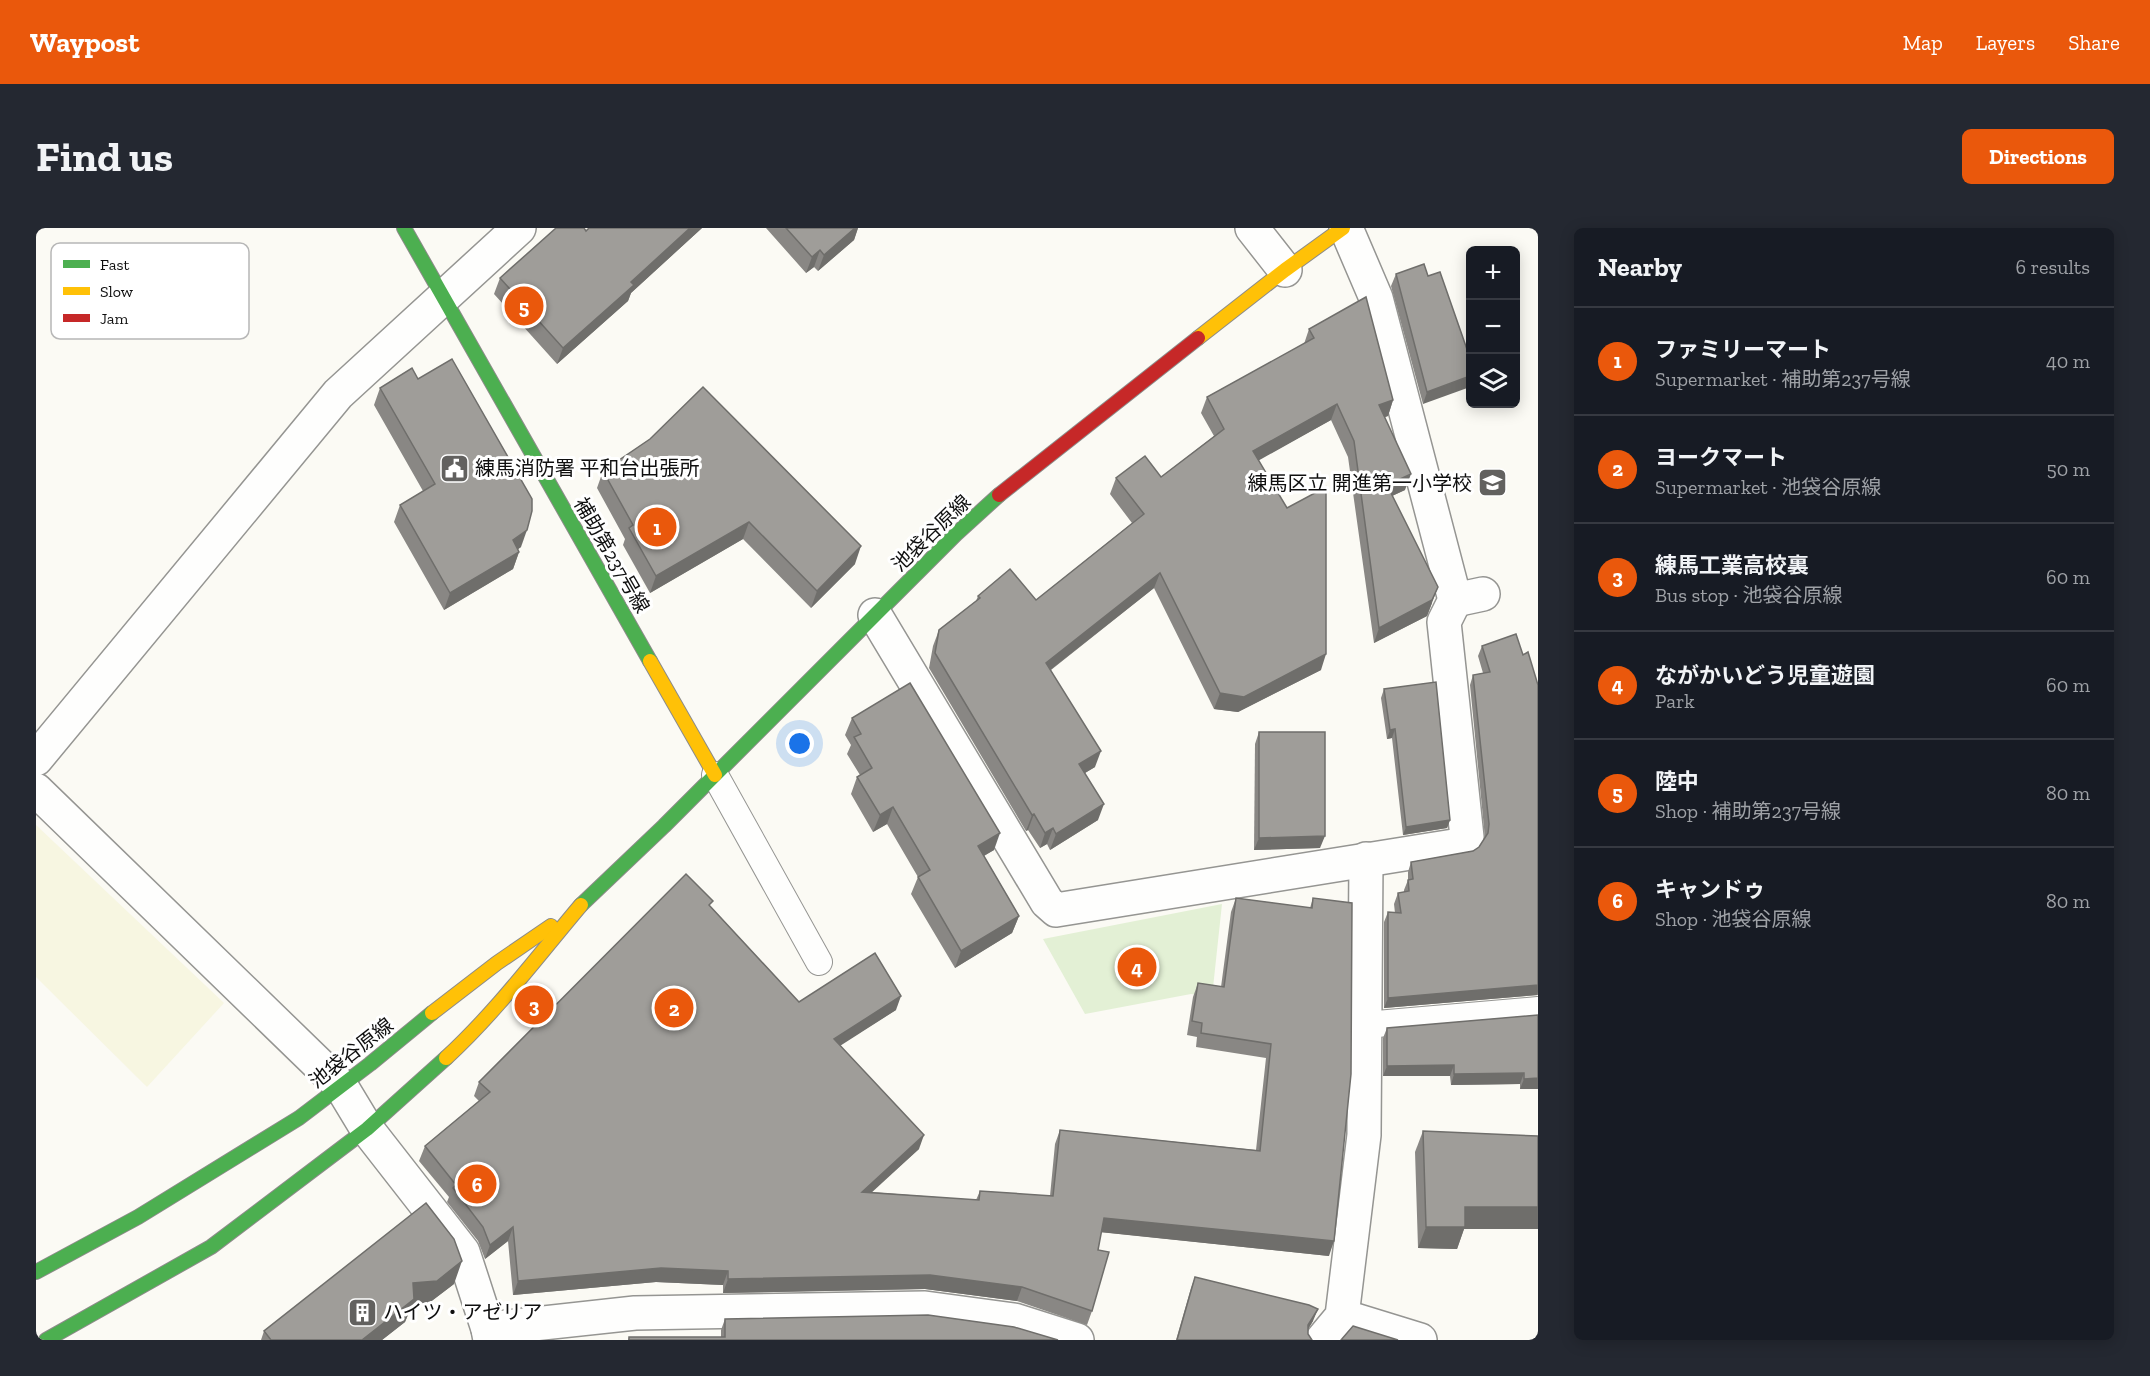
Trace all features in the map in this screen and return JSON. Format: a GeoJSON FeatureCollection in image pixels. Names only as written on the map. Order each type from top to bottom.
{"type":"FeatureCollection","features":[{"type":"Feature","properties":{"kind":"main road","name":"補助第237号線"},"geometry":{"type":"LineString","coordinates":[[404,228],[715,775]]}},
{"type":"Feature","properties":{"kind":"main road","name":"池袋谷原線"},"geometry":{"type":"LineString","coordinates":[[46,1340],[211,1247],[367,1129],[465,1040],[532,966],[580,906],[715,775],[956,534],[1000,495],[1286,270],[1345,228]]}},
{"type":"Feature","properties":{"kind":"main road","name":"池袋谷原線"},"geometry":{"type":"LineString","coordinates":[[138,1217],[299,1118],[488,970],[580,906]]}},
{"type":"Feature","properties":{"kind":"main road"},"geometry":{"type":"LineString","coordinates":[[36,1272],[138,1217]]}},
{"type":"Feature","properties":{"kind":"main road"},"geometry":{"type":"LineString","coordinates":[[36,1288],[138,1217]]}},
{"type":"Feature","properties":{"kind":"street"},"geometry":{"type":"LineString","coordinates":[[36,759],[338,394],[519,228]]}},
{"type":"Feature","properties":{"kind":"street"},"geometry":{"type":"LineString","coordinates":[[1252,228],[1286,270]]}},
{"type":"Feature","properties":{"kind":"street"},"geometry":{"type":"LineString","coordinates":[[875,615],[1047,902],[1056,910],[1460,845],[1465,842],[1467,837],[1444,622],[1469,597],[1376,298],[1345,228]]}},
{"type":"Feature","properties":{"kind":"street"},"geometry":{"type":"LineString","coordinates":[[36,790],[341,1086],[367,1129],[463,1252],[489,1335],[635,1313],[925,1308],[1014,1320],[1077,1340]]}},
{"type":"Feature","properties":{"kind":"street"},"geometry":{"type":"LineString","coordinates":[[1366,860],[1364,1135],[1332,1328],[1420,1340]]}},
{"type":"Feature","properties":{"kind":"lane"},"geometry":{"type":"LineString","coordinates":[[715,775],[819,962]]}},
{"type":"Feature","properties":{"kind":"lane"},"geometry":{"type":"LineString","coordinates":[[1365,1025],[1538,1010]]}},
{"type":"Feature","properties":{"kind":"green space"},"geometry":{"type":"Polygon","coordinates":[[[36,825],[224,1003],[147,1087],[36,977],[36,825]]]}},
{"type":"Feature","properties":{"kind":"green space"},"geometry":{"type":"Polygon","coordinates":[[[1222,904],[1212,997],[1191,994],[1085,1014],[1043,939],[1222,904]]]}},
{"type":"Feature","properties":{"kind":"building"},"geometry":{"type":"Polygon","coordinates":[[[556,228],[584,228],[586,231],[589,228],[690,228],[631,282],[634,285],[563,348],[500,278],[556,228]]]}},
{"type":"Feature","properties":{"kind":"building"},"geometry":{"type":"Polygon","coordinates":[[[786,228],[855,228],[824,255],[820,250],[812,257],[786,228]]]}},
{"type":"Feature","properties":{"kind":"building"},"geometry":{"type":"Polygon","coordinates":[[[1424,264],[1428,276],[1440,272],[1466,347],[1466,377],[1427,392],[1396,274],[1424,264]]]}},
{"type":"Feature","properties":{"kind":"building"},"geometry":{"type":"Polygon","coordinates":[[[1366,297],[1393,400],[1379,405],[1411,474],[1387,485],[1438,587],[1432,600],[1379,628],[1354,441],[1337,404],[1253,451],[1287,508],[1326,487],[1326,654],[1244,697],[1220,693],[1160,573],[1046,663],[1101,751],[1079,764],[1104,804],[1056,834],[1053,828],[1045,833],[935,653],[939,630],[980,598],[978,596],[1010,569],[1036,600],[1144,514],[1116,478],[1145,456],[1161,477],[1224,429],[1207,397],[1314,338],[1309,329],[1366,297]]]}},
{"type":"Feature","properties":{"kind":"building","name":"練馬消防署 平和台出張所"},"geometry":{"type":"Polygon","coordinates":[[[452,359],[532,499],[532,511],[527,530],[513,540],[519,552],[450,593],[400,505],[435,484],[380,388],[412,368],[418,379],[452,359]]]}},
{"type":"Feature","properties":{"kind":"building"},"geometry":{"type":"Polygon","coordinates":[[[703,387],[861,546],[817,591],[749,522],[656,576],[629,528],[633,525],[603,471],[650,439],[703,387]]]}},
{"type":"Feature","properties":{"kind":"building"},"geometry":{"type":"Polygon","coordinates":[[[1516,634],[1523,655],[1528,652],[1538,685],[1538,985],[1388,998],[1388,912],[1401,913],[1398,893],[1409,891],[1408,880],[1413,879],[1411,862],[1473,851],[1479,847],[1488,833],[1489,824],[1473,675],[1490,672],[1482,646],[1516,634]]]}},
{"type":"Feature","properties":{"kind":"building"},"geometry":{"type":"Polygon","coordinates":[[[1436,682],[1450,820],[1406,827],[1395,729],[1390,730],[1384,689],[1436,682]]]}},
{"type":"Feature","properties":{"kind":"building"},"geometry":{"type":"Polygon","coordinates":[[[910,683],[1000,833],[978,846],[1019,916],[961,951],[918,877],[930,870],[893,807],[880,815],[857,777],[872,768],[854,737],[861,734],[852,718],[910,683]]]}},
{"type":"Feature","properties":{"kind":"building"},"geometry":{"type":"Polygon","coordinates":[[[1259,732],[1325,732],[1325,836],[1259,838],[1259,732]]]}},
{"type":"Feature","properties":{"kind":"building"},"geometry":{"type":"Polygon","coordinates":[[[686,874],[713,901],[709,905],[799,1002],[875,953],[901,996],[834,1039],[924,1135],[862,1192],[979,1200],[980,1191],[1053,1196],[1060,1130],[1260,1151],[1271,1044],[1201,1033],[1202,1023],[1192,1021],[1198,983],[1224,987],[1236,898],[1312,908],[1313,898],[1352,903],[1351,1074],[1334,1241],[1104,1218],[1098,1250],[1109,1252],[1092,1311],[1022,1287],[930,1275],[728,1279],[728,1271],[661,1268],[518,1281],[513,1227],[490,1245],[483,1227],[453,1188],[456,1185],[425,1146],[490,1092],[479,1082],[686,874]]]}},
{"type":"Feature","properties":{"kind":"building"},"geometry":{"type":"Polygon","coordinates":[[[1538,1015],[1538,1078],[1524,1079],[1524,1073],[1454,1074],[1454,1065],[1387,1066],[1387,1028],[1538,1015]]]}},
{"type":"Feature","properties":{"kind":"building"},"geometry":{"type":"Polygon","coordinates":[[[1423,1131],[1538,1136],[1538,1207],[1465,1207],[1465,1227],[1426,1227],[1423,1131]]]}},
{"type":"Feature","properties":{"kind":"building","name":"ハイツ・アゼリア"},"geometry":{"type":"Polygon","coordinates":[[[426,1203],[454,1239],[462,1261],[437,1281],[413,1283],[414,1299],[362,1340],[271,1340],[264,1331],[426,1203]]]}},
{"type":"Feature","properties":{"kind":"building"},"geometry":{"type":"Polygon","coordinates":[[[1195,1277],[1318,1309],[1308,1325],[1308,1334],[1312,1340],[1177,1340],[1195,1277]]]}},
{"type":"Feature","properties":{"kind":"building"},"geometry":{"type":"Polygon","coordinates":[[[928,1315],[1014,1327],[1058,1340],[629,1340],[629,1337],[725,1337],[725,1319],[928,1315]]]}},
{"type":"Feature","properties":{"kind":"building"},"geometry":{"type":"Polygon","coordinates":[[[1353,1326],[1398,1340],[1341,1340],[1353,1326]]]}},
{"type":"Feature","properties":{"kind":"traffic: fast"},"geometry":{"type":"LineString","coordinates":[[404,228],[650,661]]}},
{"type":"Feature","properties":{"kind":"traffic: fast"},"geometry":{"type":"LineString","coordinates":[[581,905],[664,826],[956,534],[999,495]]}},
{"type":"Feature","properties":{"kind":"traffic: fast"},"geometry":{"type":"LineString","coordinates":[[36,1272],[138,1217],[299,1118],[432,1013]]}},
{"type":"Feature","properties":{"kind":"traffic: fast"},"geometry":{"type":"LineString","coordinates":[[46,1340],[211,1247],[367,1129],[446,1058]]}},
{"type":"Feature","properties":{"kind":"traffic: slow"},"geometry":{"type":"LineString","coordinates":[[1198,338],[1343,228]]}},
{"type":"Feature","properties":{"kind":"traffic: slow"},"geometry":{"type":"LineString","coordinates":[[650,661],[715,775]]}},
{"type":"Feature","properties":{"kind":"traffic: slow"},"geometry":{"type":"LineString","coordinates":[[446,1058],[499,1003],[581,905]]}},
{"type":"Feature","properties":{"kind":"traffic: slow"},"geometry":{"type":"LineString","coordinates":[[432,1013],[497,963],[551,926]]}},
{"type":"Feature","properties":{"kind":"traffic: jam"},"geometry":{"type":"LineString","coordinates":[[999,495],[1198,338]]}},
{"type":"Feature","properties":{"kind":"place","name":"陸中"},"geometry":{"type":"Point","coordinates":[524,306]}},
{"type":"Feature","properties":{"kind":"place","name":"練馬消防署 平和台出張所"},"geometry":{"type":"Point","coordinates":[454,468]}},
{"type":"Feature","properties":{"kind":"place","name":"練馬区立 開進第一小学校"},"geometry":{"type":"Point","coordinates":[1493,483]}},
{"type":"Feature","properties":{"kind":"place","name":"ファミリーマート"},"geometry":{"type":"Point","coordinates":[657,527]}},
{"type":"Feature","properties":{"kind":"place","name":"ながかいどう児童遊園"},"geometry":{"type":"Point","coordinates":[1137,967]}},
{"type":"Feature","properties":{"kind":"place","name":"練馬工業高校裏"},"geometry":{"type":"Point","coordinates":[534,1005]}},
{"type":"Feature","properties":{"kind":"place","name":"ヨークマート"},"geometry":{"type":"Point","coordinates":[674,1008]}},
{"type":"Feature","properties":{"kind":"place","name":"キャンドゥ"},"geometry":{"type":"Point","coordinates":[477,1184]}},
{"type":"Feature","properties":{"kind":"place","name":"ハイツ・アゼリア"},"geometry":{"type":"Point","coordinates":[362,1312]}}]}
